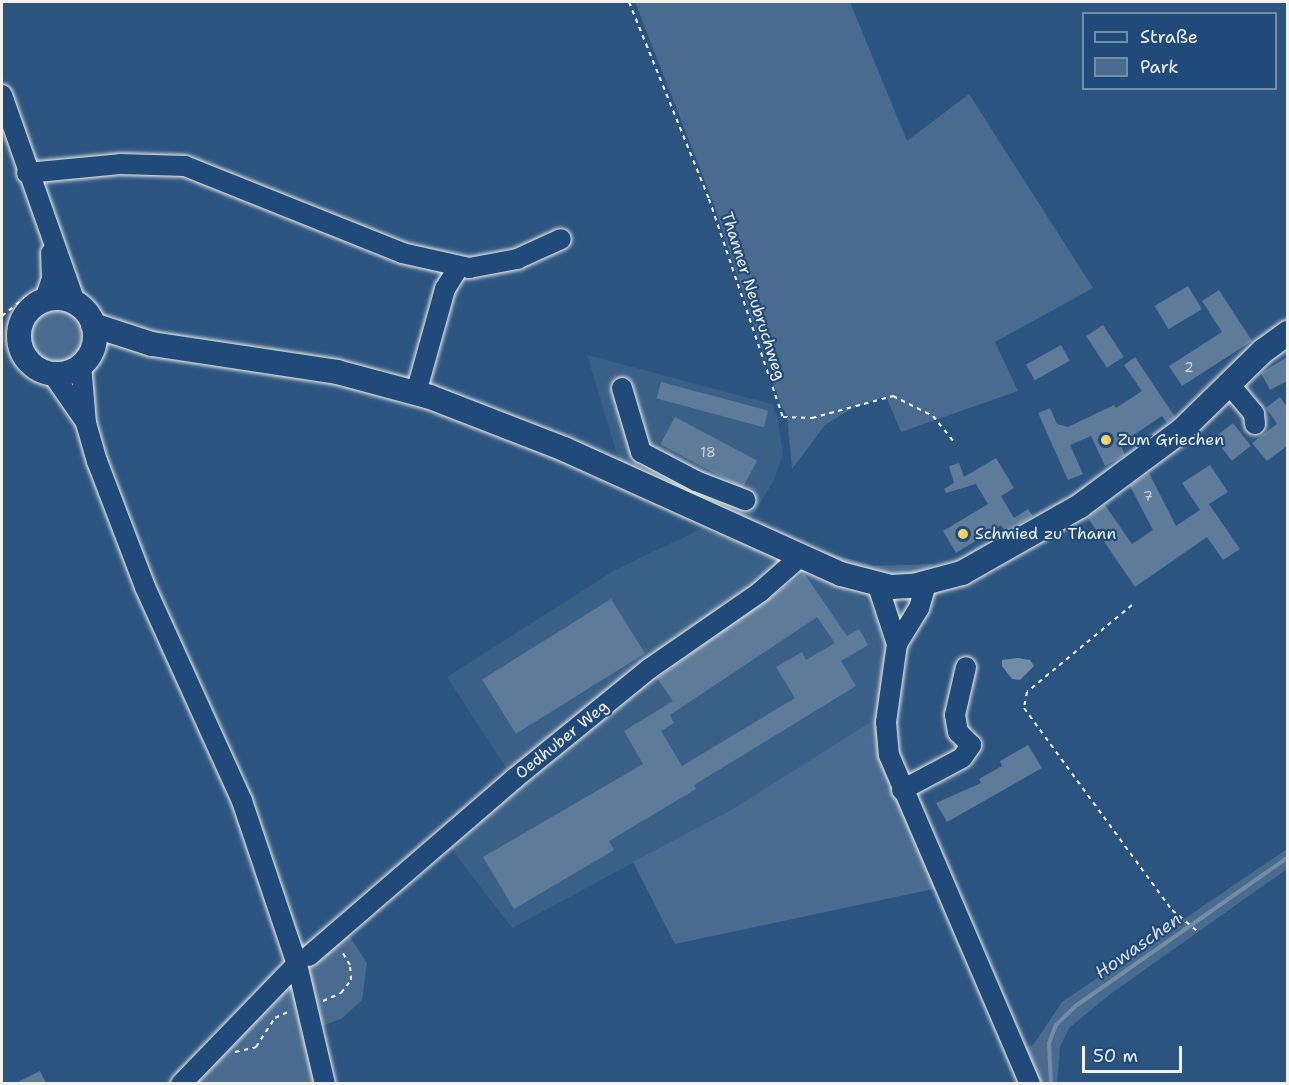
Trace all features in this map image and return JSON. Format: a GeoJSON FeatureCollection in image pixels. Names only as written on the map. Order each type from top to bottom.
{"type":"FeatureCollection","features":[{"type":"Feature","properties":{"kind":"main road"},"geometry":{"type":"LineString","coordinates":[[23,353],[19,335],[9,320],[40,293],[75,302],[88,314],[93,326],[86,359]]}},
{"type":"Feature","properties":{"kind":"main road"},"geometry":{"type":"LineString","coordinates":[[93,326],[152,344],[304,366],[416,393],[504,423],[800,556],[878,586],[926,584],[972,568],[1080,506],[1181,431],[1229,384],[1287,333]]}},
{"type":"Feature","properties":{"kind":"main road"},"geometry":{"type":"LineString","coordinates":[[2,340],[23,353],[32,364],[52,373],[64,373],[86,359],[152,344]]}},
{"type":"Feature","properties":{"kind":"street"},"geometry":{"type":"LineString","coordinates":[[2,95],[49,236],[75,302]]}},
{"type":"Feature","properties":{"kind":"street"},"geometry":{"type":"LineString","coordinates":[[27,173],[120,164],[185,166],[402,253],[459,267],[493,265],[517,259],[561,239]]}},
{"type":"Feature","properties":{"kind":"street"},"geometry":{"type":"LineString","coordinates":[[40,293],[52,279],[49,236]]}},
{"type":"Feature","properties":{"kind":"street"},"geometry":{"type":"LineString","coordinates":[[416,393],[445,289],[459,267]]}},
{"type":"Feature","properties":{"kind":"street"},"geometry":{"type":"LineString","coordinates":[[86,359],[86,423]]}},
{"type":"Feature","properties":{"kind":"street"},"geometry":{"type":"LineString","coordinates":[[52,373],[86,423],[137,566],[243,801],[303,960],[325,1083]]}},
{"type":"Feature","properties":{"kind":"street"},"geometry":{"type":"LineString","coordinates":[[1229,384],[1254,414],[1255,424]]}},
{"type":"Feature","properties":{"kind":"street"},"geometry":{"type":"LineString","coordinates":[[622,388],[641,452],[696,481],[745,500]]}},
{"type":"Feature","properties":{"kind":"street"},"geometry":{"type":"LineString","coordinates":[[686,503],[696,481]]}},
{"type":"Feature","properties":{"kind":"street","name":"Oedhuber Weg"},"geometry":{"type":"LineString","coordinates":[[181,1083],[303,960],[332,935],[640,676],[760,592],[800,556]]}},
{"type":"Feature","properties":{"kind":"street"},"geometry":{"type":"LineString","coordinates":[[926,584],[919,608],[897,644],[885,736],[902,790],[1030,1083]]}},
{"type":"Feature","properties":{"kind":"street"},"geometry":{"type":"LineString","coordinates":[[878,586],[897,644]]}},
{"type":"Feature","properties":{"kind":"street"},"geometry":{"type":"LineString","coordinates":[[902,790],[962,758],[971,745],[958,732],[955,716],[966,667]]}},
{"type":"Feature","properties":{"kind":"path","name":"Thanner Neubruchweg"},"geometry":{"type":"LineString","coordinates":[[629,2],[709,199],[783,417],[812,418],[893,396],[933,416],[955,443]]}},
{"type":"Feature","properties":{"kind":"path"},"geometry":{"type":"LineString","coordinates":[[9,320],[40,293]]}},
{"type":"Feature","properties":{"kind":"path"},"geometry":{"type":"LineString","coordinates":[[1132,605],[1027,692],[1022,701],[1024,708],[1172,910],[1199,933]]}},
{"type":"Feature","properties":{"kind":"path"},"geometry":{"type":"LineString","coordinates":[[323,1001],[341,993],[351,980],[351,965],[332,935]]}},
{"type":"Feature","properties":{"kind":"path"},"geometry":{"type":"LineString","coordinates":[[221,1041],[235,1052],[249,1052],[275,1018],[290,1011]]}},
{"type":"Feature","properties":{"kind":"shaded area"},"geometry":{"type":"Polygon","coordinates":[[[587,355],[772,404],[778,419],[783,454],[774,480],[748,524],[620,464],[587,355]]]}},
{"type":"Feature","properties":{"kind":"shaded area"},"geometry":{"type":"Polygon","coordinates":[[[701,529],[751,546],[864,598],[875,613],[885,647],[880,716],[731,810],[512,928],[441,835],[511,775],[447,677],[615,570],[701,529]]]}},
{"type":"Feature","properties":{"kind":"shaded area"},"geometry":{"type":"Polygon","coordinates":[[[1018,658],[1030,660],[1034,666],[1020,680],[1012,679],[1002,666],[1002,660],[1018,658]]]}},
{"type":"Feature","properties":{"kind":"green space"},"geometry":{"type":"Polygon","coordinates":[[[635,2],[850,2],[907,141],[969,94],[1093,288],[995,342],[1018,391],[901,432],[886,396],[851,409],[825,425],[792,469],[787,415],[781,405],[713,202],[635,2]]]}},
{"type":"Feature","properties":{"kind":"green space"},"geometry":{"type":"Polygon","coordinates":[[[56,307],[73,312],[81,320],[86,337],[81,354],[73,362],[56,367],[39,362],[31,354],[26,337],[31,320],[39,312],[56,307]]]}},
{"type":"Feature","properties":{"kind":"green space"},"geometry":{"type":"Polygon","coordinates":[[[783,540],[874,566],[935,564],[912,576],[869,575],[783,540]]]}},
{"type":"Feature","properties":{"kind":"green space"},"geometry":{"type":"Polygon","coordinates":[[[880,716],[938,888],[675,944],[633,862],[731,810],[880,716]]]}},
{"type":"Feature","properties":{"kind":"green space"},"geometry":{"type":"Polygon","coordinates":[[[1287,849],[1287,869],[1109,995],[1069,1028],[1060,1047],[1057,1083],[1038,1083],[1023,1047],[1033,1045],[1062,1002],[1287,849]]]}},
{"type":"Feature","properties":{"kind":"green space"},"geometry":{"type":"Polygon","coordinates":[[[351,922],[350,937],[367,963],[362,1000],[341,1019],[321,1026],[309,976],[310,962],[351,922]]]}},
{"type":"Feature","properties":{"kind":"green space"},"geometry":{"type":"Polygon","coordinates":[[[283,985],[296,990],[319,1083],[186,1084],[283,985]]]}},
{"type":"Feature","properties":{"kind":"building"},"geometry":{"type":"Polygon","coordinates":[[[1188,286],[1202,309],[1168,329],[1155,306],[1188,286]]]}},
{"type":"Feature","properties":{"kind":"building"},"geometry":{"type":"Polygon","coordinates":[[[1219,290],[1252,341],[1182,386],[1169,366],[1222,332],[1202,301],[1219,290]]]}},
{"type":"Feature","properties":{"kind":"building"},"geometry":{"type":"Polygon","coordinates":[[[1103,325],[1124,357],[1107,368],[1086,336],[1103,325]]]}},
{"type":"Feature","properties":{"kind":"building"},"geometry":{"type":"Polygon","coordinates":[[[1061,345],[1070,361],[1035,380],[1026,364],[1061,345]]]}},
{"type":"Feature","properties":{"kind":"building"},"geometry":{"type":"Polygon","coordinates":[[[1135,357],[1175,417],[1167,423],[1162,416],[1120,444],[1125,455],[1105,466],[1091,436],[1070,445],[1083,474],[1068,480],[1038,413],[1050,408],[1057,424],[1068,427],[1114,405],[1116,408],[1142,391],[1124,365],[1135,357]]]}},
{"type":"Feature","properties":{"kind":"building"},"geometry":{"type":"Polygon","coordinates":[[[1287,357],[1287,381],[1270,390],[1261,373],[1287,357]]]}},
{"type":"Feature","properties":{"kind":"building"},"geometry":{"type":"Polygon","coordinates":[[[661,382],[768,411],[764,427],[657,398],[661,382]]]}},
{"type":"Feature","properties":{"kind":"building"},"geometry":{"type":"Polygon","coordinates":[[[1280,397],[1287,407],[1287,446],[1267,461],[1252,443],[1277,424],[1266,408],[1280,397]]]}},
{"type":"Feature","properties":{"kind":"building"},"geometry":{"type":"Polygon","coordinates":[[[675,417],[757,461],[743,488],[660,444],[675,417]]]}},
{"type":"Feature","properties":{"kind":"building"},"geometry":{"type":"Polygon","coordinates":[[[1233,423],[1251,446],[1232,461],[1214,438],[1233,423]]]}},
{"type":"Feature","properties":{"kind":"building"},"geometry":{"type":"Polygon","coordinates":[[[996,458],[1014,488],[1001,496],[1014,518],[1028,509],[1033,516],[1005,532],[1001,525],[956,553],[943,531],[988,504],[976,484],[946,493],[944,489],[954,483],[949,466],[959,463],[964,477],[996,458]]]}},
{"type":"Feature","properties":{"kind":"building"},"geometry":{"type":"Polygon","coordinates":[[[1210,465],[1228,492],[1209,504],[1240,549],[1223,560],[1207,537],[1135,587],[1088,518],[1105,505],[1132,544],[1153,530],[1130,486],[1149,473],[1176,526],[1200,510],[1182,483],[1210,465]]]}},
{"type":"Feature","properties":{"kind":"building"},"geometry":{"type":"Polygon","coordinates":[[[804,573],[847,636],[859,629],[868,645],[841,661],[856,686],[694,785],[696,789],[609,841],[614,850],[514,909],[483,857],[643,764],[624,731],[673,701],[657,678],[804,573]],[[817,617],[670,715],[674,723],[661,731],[682,766],[795,698],[776,667],[802,652],[806,660],[835,643],[817,617]]]}},
{"type":"Feature","properties":{"kind":"building"},"geometry":{"type":"Polygon","coordinates":[[[611,599],[645,653],[516,734],[482,680],[611,599]]]}},
{"type":"Feature","properties":{"kind":"building"},"geometry":{"type":"Polygon","coordinates":[[[1028,745],[1042,768],[947,822],[936,803],[981,783],[979,779],[1002,766],[1000,761],[1028,745]]]}},
{"type":"Feature","properties":{"kind":"building"},"geometry":{"type":"Polygon","coordinates":[[[40,1071],[46,1083],[16,1083],[40,1071]]]}},
{"type":"Feature","properties":{"kind":"waterway","name":"Howaschen"},"geometry":{"type":"LineString","coordinates":[[1051,1084],[1049,1043],[1056,1025],[1077,1005],[1288,857]]}},
{"type":"Feature","properties":{"kind":"place","name":"Zum Griechen"},"geometry":{"type":"Point","coordinates":[1106,440]}},
{"type":"Feature","properties":{"kind":"place","name":"Schmied zu Thann"},"geometry":{"type":"Point","coordinates":[963,534]}}]}
